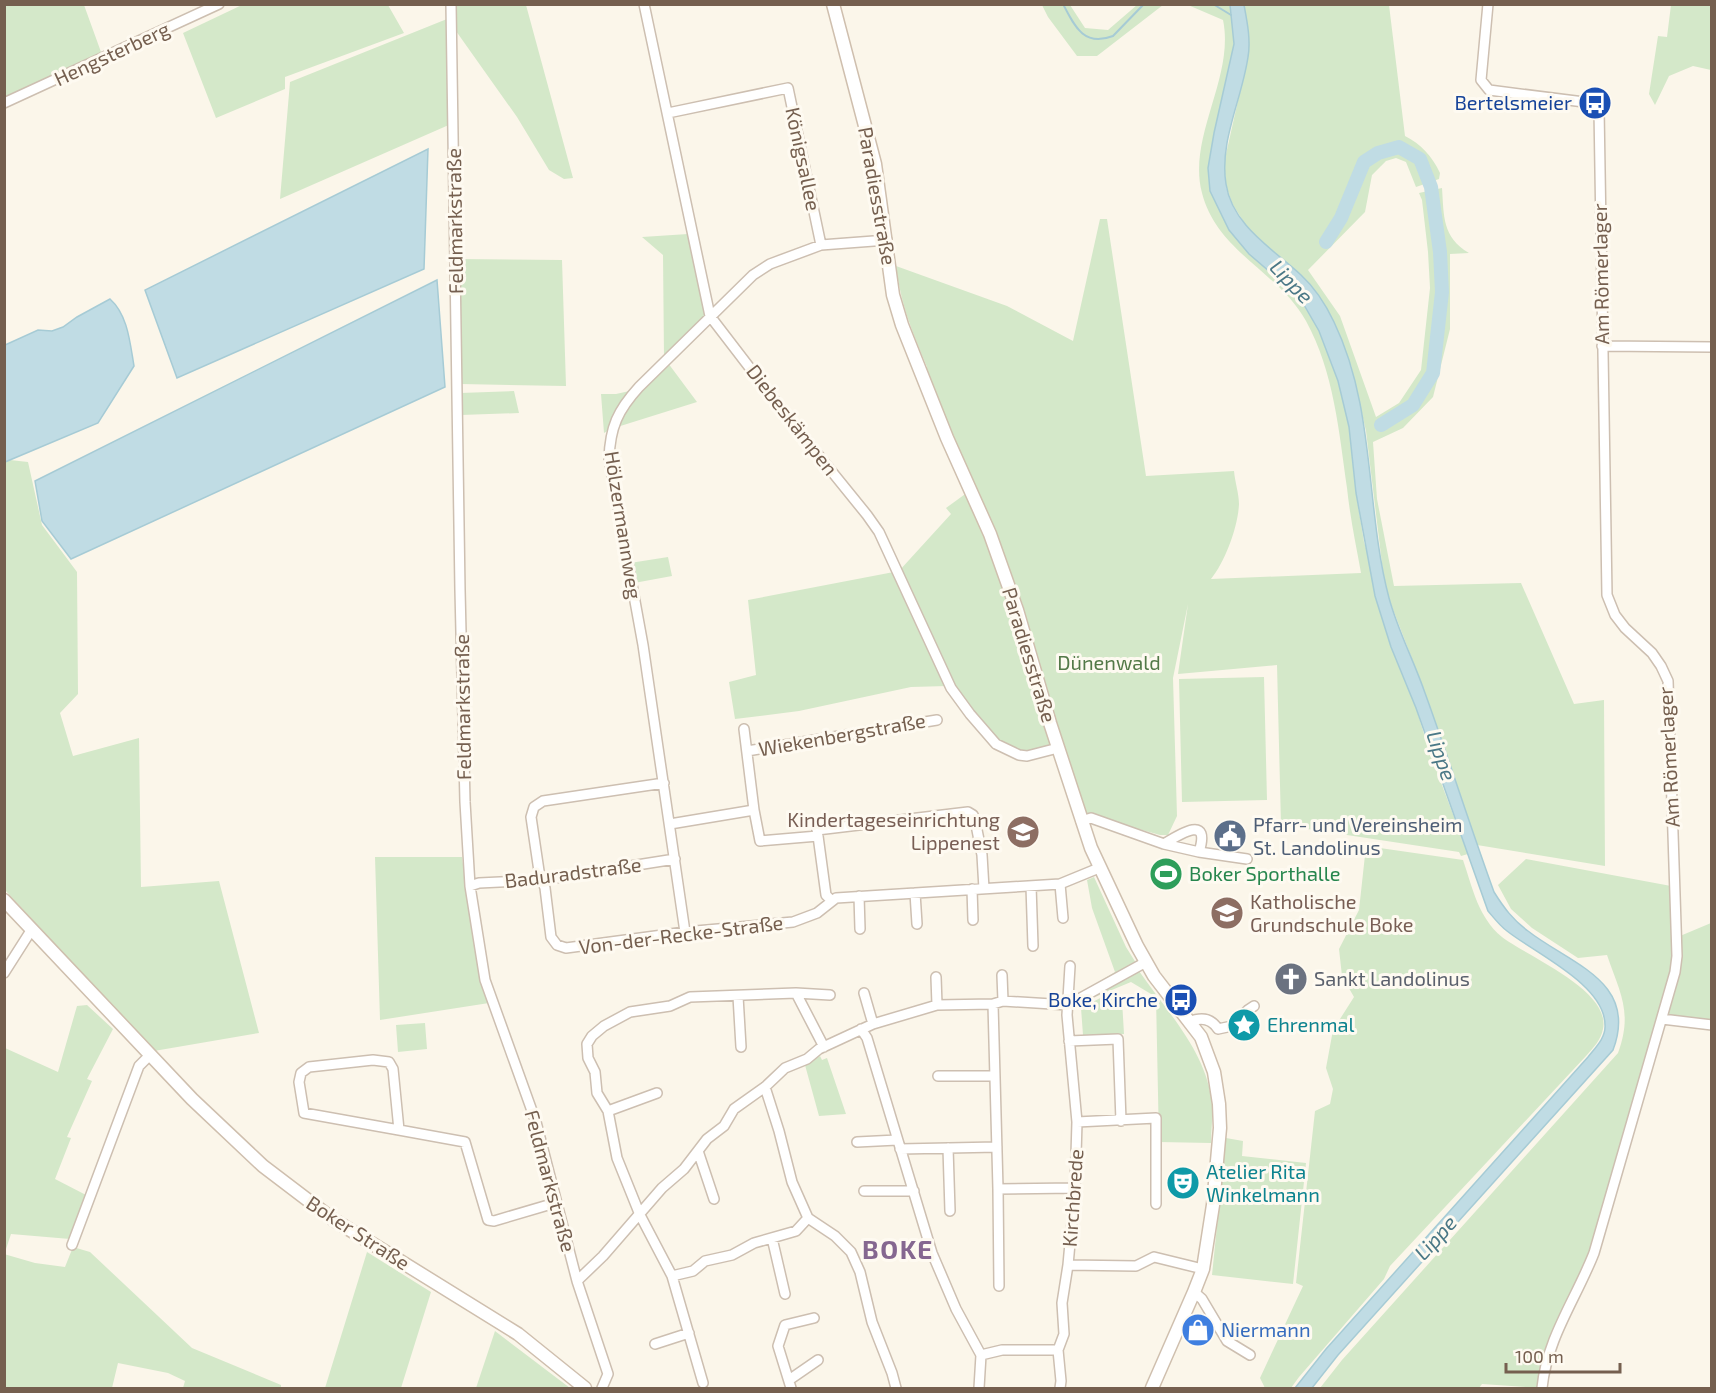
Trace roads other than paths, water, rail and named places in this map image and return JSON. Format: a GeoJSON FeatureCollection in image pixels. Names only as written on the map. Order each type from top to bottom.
{"type":"FeatureCollection","features":[{"type":"Feature","properties":{"kind":"main road","name":"Paradiesstraße"},"geometry":{"type":"LineString","coordinates":[[833,4],[875,164],[893,295],[902,325],[947,438],[990,534],[1017,610],[1081,821],[1099,868],[1146,962],[1201,1037],[1212,1063],[1220,1112],[1215,1187],[1203,1269],[1152,1389]]}},
{"type":"Feature","properties":{"kind":"main road","name":"Boker Straße"},"geometry":{"type":"LineString","coordinates":[[4,900],[150,1055],[233,1139],[307,1201],[365,1240],[518,1334],[585,1389]]}},
{"type":"Feature","properties":{"kind":"street","name":"Hengsterberg"},"geometry":{"type":"LineString","coordinates":[[4,103],[219,4]]}},
{"type":"Feature","properties":{"kind":"street","name":"Feldmarkstraße"},"geometry":{"type":"LineString","coordinates":[[451,4],[460,614],[465,802],[470,886],[485,980],[536,1122],[555,1203],[577,1281],[608,1374],[602,1389]]}},
{"type":"Feature","properties":{"kind":"street","name":"Diebeskämpen"},"geometry":{"type":"LineString","coordinates":[[644,4],[710,316],[879,532],[951,688],[970,714],[996,744],[1019,755],[1027,756],[1058,748]]}},
{"type":"Feature","properties":{"kind":"street","name":"Am Römerlager"},"geometry":{"type":"LineString","coordinates":[[1488,4],[1481,80],[1489,90],[1584,102],[1599,109],[1607,595],[1615,615],[1624,628],[1652,653],[1668,681],[1677,956],[1675,972],[1594,1252],[1554,1339],[1545,1368],[1542,1389]]}},
{"type":"Feature","properties":{"kind":"street","name":"Königsallee"},"geometry":{"type":"LineString","coordinates":[[668,113],[788,88],[822,245]]}},
{"type":"Feature","properties":{"kind":"street","name":"Hölzermannweg"},"geometry":{"type":"LineString","coordinates":[[685,932],[642,645],[609,459],[612,430],[623,405],[753,275],[770,264],[822,245],[887,240]]}},
{"type":"Feature","properties":{"kind":"street"},"geometry":{"type":"LineString","coordinates":[[1602,346],[1712,347]]}},
{"type":"Feature","properties":{"kind":"street","name":"Wiekenbergstraße"},"geometry":{"type":"LineString","coordinates":[[747,752],[937,720]]}},
{"type":"Feature","properties":{"kind":"street","name":"Wiekenbergstraße"},"geometry":{"type":"LineString","coordinates":[[744,729],[760,841],[817,828]]}},
{"type":"Feature","properties":{"kind":"street","name":"Von-der-Recke-Straße"},"geometry":{"type":"LineString","coordinates":[[664,783],[543,801],[534,807],[531,817],[539,871],[545,888],[550,937],[561,947],[793,922],[817,913],[836,898],[1060,884],[1099,868]]}},
{"type":"Feature","properties":{"kind":"street"},"geometry":{"type":"LineString","coordinates":[[670,824],[754,810]]}},
{"type":"Feature","properties":{"kind":"street"},"geometry":{"type":"LineString","coordinates":[[831,900],[826,895],[817,828],[968,812],[975,820],[982,855],[984,889]]}},
{"type":"Feature","properties":{"kind":"street"},"geometry":{"type":"LineString","coordinates":[[1081,821],[1091,818],[1164,844],[1247,859]]}},
{"type":"Feature","properties":{"kind":"street"},"geometry":{"type":"LineString","coordinates":[[1164,844],[1184,831],[1195,830],[1202,837],[1199,852]]}},
{"type":"Feature","properties":{"kind":"street","name":"Baduradstraße"},"geometry":{"type":"LineString","coordinates":[[470,886],[542,880],[675,859]]}},
{"type":"Feature","properties":{"kind":"street"},"geometry":{"type":"LineString","coordinates":[[1060,884],[1063,918]]}},
{"type":"Feature","properties":{"kind":"street"},"geometry":{"type":"LineString","coordinates":[[1031,886],[1033,945]]}},
{"type":"Feature","properties":{"kind":"street"},"geometry":{"type":"LineString","coordinates":[[972,889],[974,920]]}},
{"type":"Feature","properties":{"kind":"street"},"geometry":{"type":"LineString","coordinates":[[915,893],[917,924]]}},
{"type":"Feature","properties":{"kind":"street"},"geometry":{"type":"LineString","coordinates":[[858,896],[860,928]]}},
{"type":"Feature","properties":{"kind":"street"},"geometry":{"type":"LineString","coordinates":[[4,973],[32,929]]}},
{"type":"Feature","properties":{"kind":"street"},"geometry":{"type":"LineString","coordinates":[[577,1281],[640,1215],[662,1188],[684,1169],[707,1139],[724,1126],[734,1109],[765,1087],[785,1068],[807,1059],[824,1047],[873,1023],[937,1005],[993,1004],[1003,1001],[1068,1005],[1146,962]]}},
{"type":"Feature","properties":{"kind":"street","name":"Kirchbrede"},"geometry":{"type":"LineString","coordinates":[[1060,1389],[1058,1350],[1064,1334],[1062,1303],[1075,1188],[1077,1122],[1067,1015],[1070,966]]}},
{"type":"Feature","properties":{"kind":"street"},"geometry":{"type":"LineString","coordinates":[[1002,975],[1003,1001]]}},
{"type":"Feature","properties":{"kind":"street"},"geometry":{"type":"LineString","coordinates":[[936,976],[937,1005]]}},
{"type":"Feature","properties":{"kind":"street"},"geometry":{"type":"LineString","coordinates":[[796,993],[824,1047]]}},
{"type":"Feature","properties":{"kind":"street"},"geometry":{"type":"LineString","coordinates":[[703,1383],[672,1276],[640,1215],[617,1158],[608,1111],[597,1093],[595,1072],[588,1058],[587,1044],[592,1036],[604,1026],[630,1012],[670,1006],[690,997],[796,993],[830,995]]}},
{"type":"Feature","properties":{"kind":"street"},"geometry":{"type":"LineString","coordinates":[[864,993],[873,1023]]}},
{"type":"Feature","properties":{"kind":"street"},"geometry":{"type":"LineString","coordinates":[[738,996],[741,1047]]}},
{"type":"Feature","properties":{"kind":"street"},"geometry":{"type":"LineString","coordinates":[[993,1004],[999,1286]]}},
{"type":"Feature","properties":{"kind":"street"},"geometry":{"type":"LineString","coordinates":[[1190,1022],[1199,1018],[1210,1021],[1218,1029],[1228,1028],[1254,1006]]}},
{"type":"Feature","properties":{"kind":"street"},"geometry":{"type":"LineString","coordinates":[[1662,1019],[1712,1025]]}},
{"type":"Feature","properties":{"kind":"street"},"geometry":{"type":"LineString","coordinates":[[861,1029],[867,1038],[938,1269],[981,1355],[979,1389]]}},
{"type":"Feature","properties":{"kind":"street"},"geometry":{"type":"LineString","coordinates":[[1069,1041],[1118,1039],[1121,1121]]}},
{"type":"Feature","properties":{"kind":"street"},"geometry":{"type":"LineString","coordinates":[[72,1245],[139,1066],[150,1055]]}},
{"type":"Feature","properties":{"kind":"street"},"geometry":{"type":"LineString","coordinates":[[399,1130],[393,1069],[389,1062],[373,1060],[309,1067],[301,1073],[299,1082],[304,1113],[465,1142],[488,1220],[494,1221],[555,1203]]}},
{"type":"Feature","properties":{"kind":"street"},"geometry":{"type":"LineString","coordinates":[[938,1076],[995,1076]]}},
{"type":"Feature","properties":{"kind":"street"},"geometry":{"type":"LineString","coordinates":[[765,1087],[792,1182],[808,1218],[836,1236],[851,1252],[860,1272],[872,1322],[896,1389]]}},
{"type":"Feature","properties":{"kind":"street"},"geometry":{"type":"LineString","coordinates":[[608,1111],[657,1093]]}},
{"type":"Feature","properties":{"kind":"street"},"geometry":{"type":"LineString","coordinates":[[1077,1122],[1156,1118],[1156,1204]]}},
{"type":"Feature","properties":{"kind":"street"},"geometry":{"type":"LineString","coordinates":[[857,1142],[948,1148],[997,1147]]}},
{"type":"Feature","properties":{"kind":"street"},"geometry":{"type":"LineString","coordinates":[[948,1148],[950,1211]]}},
{"type":"Feature","properties":{"kind":"street"},"geometry":{"type":"LineString","coordinates":[[698,1151],[714,1199]]}},
{"type":"Feature","properties":{"kind":"street"},"geometry":{"type":"LineString","coordinates":[[998,1189],[1075,1188]]}},
{"type":"Feature","properties":{"kind":"street"},"geometry":{"type":"LineString","coordinates":[[864,1191],[914,1191]]}},
{"type":"Feature","properties":{"kind":"street"},"geometry":{"type":"LineString","coordinates":[[672,1276],[693,1271],[705,1261],[732,1256],[754,1243],[796,1231],[808,1218]]}},
{"type":"Feature","properties":{"kind":"street"},"geometry":{"type":"LineString","coordinates":[[772,1238],[785,1294]]}},
{"type":"Feature","properties":{"kind":"street"},"geometry":{"type":"LineString","coordinates":[[1068,1265],[1136,1266],[1154,1257],[1203,1269]]}},
{"type":"Feature","properties":{"kind":"street"},"geometry":{"type":"LineString","coordinates":[[1194,1292],[1202,1299],[1227,1341],[1250,1355]]}},
{"type":"Feature","properties":{"kind":"street"},"geometry":{"type":"LineString","coordinates":[[814,1318],[785,1325],[778,1346],[790,1384],[818,1360]]}},
{"type":"Feature","properties":{"kind":"street"},"geometry":{"type":"LineString","coordinates":[[655,1344],[689,1333]]}},
{"type":"Feature","properties":{"kind":"street"},"geometry":{"type":"LineString","coordinates":[[981,1355],[1002,1350],[1058,1350]]}},
{"type":"Feature","properties":{"kind":"water","name":"Lippe"},"geometry":{"type":"Polygon","coordinates":[[[1230,5],[1244,5],[1249,44],[1245,73],[1226,152],[1226,184],[1230,199],[1236,212],[1255,235],[1301,275],[1315,291],[1331,316],[1347,355],[1364,424],[1381,564],[1389,598],[1421,681],[1494,892],[1509,913],[1523,927],[1596,977],[1609,991],[1617,1007],[1619,1026],[1613,1050],[1338,1355],[1312,1388],[1295,1388],[1326,1349],[1588,1057],[1602,1038],[1605,1025],[1602,1010],[1582,984],[1507,931],[1488,911],[1416,708],[1391,647],[1375,596],[1356,493],[1349,427],[1338,381],[1319,331],[1300,298],[1249,254],[1229,230],[1210,191],[1208,168],[1234,44],[1230,5]]]}},
{"type":"Feature","properties":{"kind":"water"},"geometry":{"type":"Polygon","coordinates":[[[428,149],[424,269],[177,378],[145,290],[428,149]]]}},
{"type":"Feature","properties":{"kind":"water"},"geometry":{"type":"Polygon","coordinates":[[[437,280],[445,387],[71,559],[42,521],[35,481],[437,280]]]}},
{"type":"Feature","properties":{"kind":"water"},"geometry":{"type":"Polygon","coordinates":[[[110,299],[124,321],[134,366],[98,423],[5,462],[5,345],[38,330],[52,331],[63,327],[110,299]]]}},
{"type":"Feature","properties":{"kind":"waterway"},"geometry":{"type":"LineString","coordinates":[[1063,4],[1076,27],[1088,37],[1095,39],[1113,36],[1144,4]]}},
{"type":"Feature","properties":{"kind":"waterway"},"geometry":{"type":"LineString","coordinates":[[1213,4],[1231,15]]}},
{"type":"Feature","properties":{"kind":"waterway"},"geometry":{"type":"LineString","coordinates":[[1326,242],[1341,218],[1364,162],[1378,153],[1399,147],[1420,159],[1431,187],[1440,252],[1442,292],[1433,373],[1413,405],[1381,425]]}},
{"type":"Feature","properties":{"kind":"place","name":"Bertelsmeier"},"geometry":{"type":"Point","coordinates":[1595,103]}},
{"type":"Feature","properties":{"kind":"place","name":"Kindertageseinrichtung Lippenest"},"geometry":{"type":"Point","coordinates":[1023,832]}},
{"type":"Feature","properties":{"kind":"place","name":"Pfarr- und Vereinsheim St. Landolinus"},"geometry":{"type":"Point","coordinates":[1230,836]}},
{"type":"Feature","properties":{"kind":"place","name":"Boker Sporthalle"},"geometry":{"type":"Point","coordinates":[1166,874]}},
{"type":"Feature","properties":{"kind":"place","name":"Katholische Grundschule Boke"},"geometry":{"type":"Point","coordinates":[1227,913]}},
{"type":"Feature","properties":{"kind":"place","name":"Sankt Landolinus"},"geometry":{"type":"Point","coordinates":[1291,979]}},
{"type":"Feature","properties":{"kind":"place","name":"Boke, Kirche"},"geometry":{"type":"Point","coordinates":[1181,1000]}},
{"type":"Feature","properties":{"kind":"place","name":"Ehrenmal"},"geometry":{"type":"Point","coordinates":[1244,1025]}},
{"type":"Feature","properties":{"kind":"place","name":"Atelier Rita Winkelmann"},"geometry":{"type":"Point","coordinates":[1183,1183]}},
{"type":"Feature","properties":{"kind":"place","name":"Niermann"},"geometry":{"type":"Point","coordinates":[1198,1330]}},
{"type":"Feature","properties":{"kind":"district","name":"BOKE"},"geometry":{"type":"Point","coordinates":[898,1250]}},
{"type":"Feature","properties":{"kind":"park label","name":"Dünenwald"},"geometry":{"type":"Point","coordinates":[1109,663]}}]}
